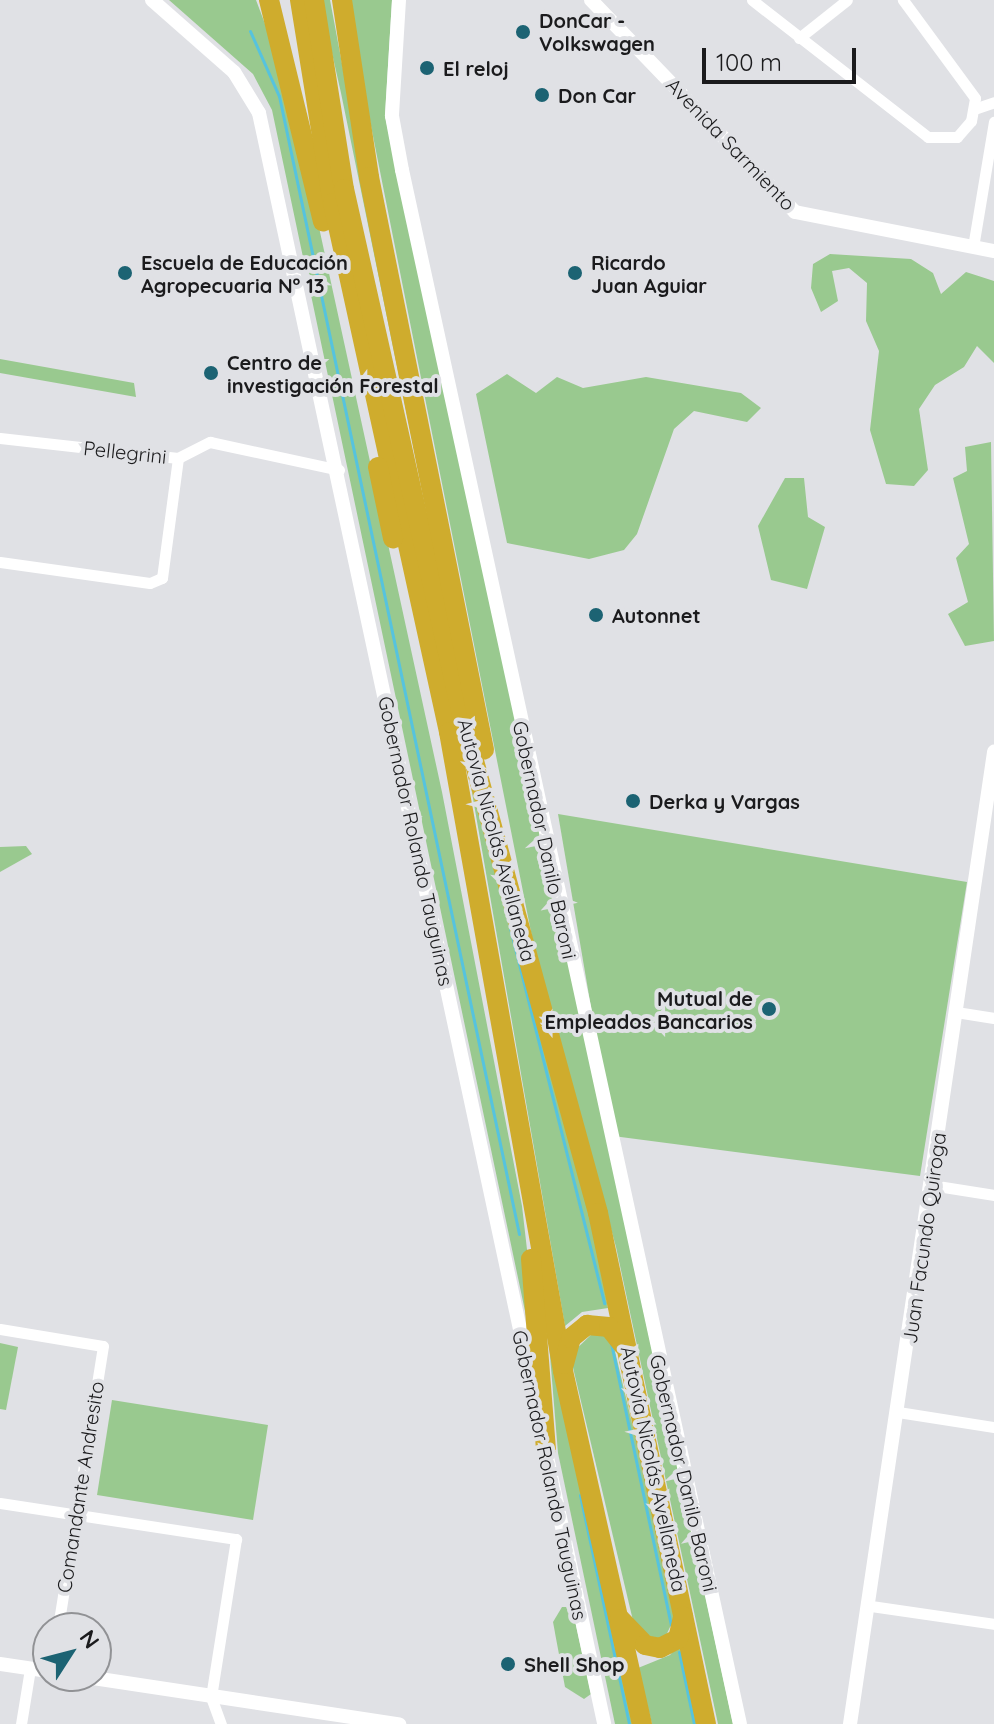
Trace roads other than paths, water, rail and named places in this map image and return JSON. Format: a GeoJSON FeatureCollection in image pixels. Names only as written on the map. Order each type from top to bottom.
{"type":"FeatureCollection","features":[{"type":"Feature","properties":{"kind":"highway"},"geometry":{"type":"LineString","coordinates":[[269,0],[482,926]]}},
{"type":"Feature","properties":{"kind":"highway","name":"Autovía Nicolás Avellaneda"},"geometry":{"type":"LineString","coordinates":[[300,0],[333,203],[449,732],[522,1155],[563,1371],[642,1724]]}},
{"type":"Feature","properties":{"kind":"highway","name":"Autovía Nicolás Avellaneda"},"geometry":{"type":"LineString","coordinates":[[314,0],[344,189],[465,728],[507,876],[631,1361],[706,1724]]}},
{"type":"Feature","properties":{"kind":"highway"},"geometry":{"type":"LineString","coordinates":[[342,0],[369,177],[507,876]]}},
{"type":"Feature","properties":{"kind":"highway"},"geometry":{"type":"LineString","coordinates":[[522,1155],[546,1449]]}},
{"type":"Feature","properties":{"kind":"highway"},"geometry":{"type":"LineString","coordinates":[[563,1371],[571,1338],[592,1323],[613,1330],[631,1361]]}},
{"type":"Feature","properties":{"kind":"highway"},"geometry":{"type":"LineString","coordinates":[[617,1616],[645,1645],[666,1648],[682,1632],[684,1606]]}},
{"type":"Feature","properties":{"kind":"street","name":"Gobernador Rolando Tauguinas"},"geometry":{"type":"LineString","coordinates":[[152,0],[234,72],[254,99],[339,470],[604,1724]]}},
{"type":"Feature","properties":{"kind":"street","name":"Gobernador Danilo Baroni"},"geometry":{"type":"LineString","coordinates":[[399,0],[392,116],[402,170],[740,1724]]}},
{"type":"Feature","properties":{"kind":"street","name":"Avenida Sarmiento"},"geometry":{"type":"LineString","coordinates":[[591,0],[795,212],[994,251]]}},
{"type":"Feature","properties":{"kind":"street"},"geometry":{"type":"LineString","coordinates":[[752,0],[928,137],[957,137],[977,108],[994,102]]}},
{"type":"Feature","properties":{"kind":"street"},"geometry":{"type":"LineString","coordinates":[[799,38],[847,0]]}},
{"type":"Feature","properties":{"kind":"street"},"geometry":{"type":"LineString","coordinates":[[903,0],[977,108]]}},
{"type":"Feature","properties":{"kind":"street"},"geometry":{"type":"LineString","coordinates":[[973,247],[994,122]]}},
{"type":"Feature","properties":{"kind":"street","name":"Pellegrini"},"geometry":{"type":"LineString","coordinates":[[0,438],[178,458],[210,442],[339,470]]}},
{"type":"Feature","properties":{"kind":"street"},"geometry":{"type":"LineString","coordinates":[[0,562],[150,583],[162,578],[178,458]]}},
{"type":"Feature","properties":{"kind":"street","name":"Juan Facundo Quiroga"},"geometry":{"type":"LineString","coordinates":[[850,1724],[871,1606],[956,1012],[990,813],[994,752]]}},
{"type":"Feature","properties":{"kind":"street"},"geometry":{"type":"LineString","coordinates":[[956,1012],[994,1018]]}},
{"type":"Feature","properties":{"kind":"street"},"geometry":{"type":"LineString","coordinates":[[931,1185],[994,1195]]}},
{"type":"Feature","properties":{"kind":"street","name":"Comandante Andresito"},"geometry":{"type":"LineString","coordinates":[[0,1329],[103,1346],[73,1517],[60,1612]]}},
{"type":"Feature","properties":{"kind":"street"},"geometry":{"type":"LineString","coordinates":[[898,1412],[994,1427]]}},
{"type":"Feature","properties":{"kind":"street"},"geometry":{"type":"LineString","coordinates":[[0,1503],[73,1517],[236,1539],[211,1697],[221,1724]]}},
{"type":"Feature","properties":{"kind":"street"},"geometry":{"type":"LineString","coordinates":[[871,1606],[994,1624]]}},
{"type":"Feature","properties":{"kind":"street"},"geometry":{"type":"LineString","coordinates":[[0,1664],[30,1669],[21,1724]]}},
{"type":"Feature","properties":{"kind":"street"},"geometry":{"type":"LineString","coordinates":[[112,1681],[399,1724]]}},
{"type":"Feature","properties":{"kind":"waterway"},"geometry":{"type":"LineString","coordinates":[[250,31],[279,96],[519,1234]]}},
{"type":"Feature","properties":{"kind":"waterway"},"geometry":{"type":"LineString","coordinates":[[510,928],[604,1303]]}},
{"type":"Feature","properties":{"kind":"waterway"},"geometry":{"type":"LineString","coordinates":[[611,1343],[671,1625]]}},
{"type":"Feature","properties":{"kind":"waterway"},"geometry":{"type":"LineString","coordinates":[[580,1495],[629,1724]]}},
{"type":"Feature","properties":{"kind":"waterway"},"geometry":{"type":"LineString","coordinates":[[679,1652],[694,1724]]}},
{"type":"Feature","properties":{"kind":"place","name":"DonCar - Volkswagen"},"geometry":{"type":"Point","coordinates":[523,32]}},
{"type":"Feature","properties":{"kind":"place","name":"El reloj"},"geometry":{"type":"Point","coordinates":[427,68]}},
{"type":"Feature","properties":{"kind":"place","name":"Don Car"},"geometry":{"type":"Point","coordinates":[542,95]}},
{"type":"Feature","properties":{"kind":"place","name":"Escuela de Educación Agropecuaria N° 13"},"geometry":{"type":"Point","coordinates":[125,273]}},
{"type":"Feature","properties":{"kind":"place","name":"Ricardo Juan Aguiar"},"geometry":{"type":"Point","coordinates":[575,273]}},
{"type":"Feature","properties":{"kind":"place","name":"Centro de investigación Forestal"},"geometry":{"type":"Point","coordinates":[211,373]}},
{"type":"Feature","properties":{"kind":"place","name":"Autonnet"},"geometry":{"type":"Point","coordinates":[596,615]}},
{"type":"Feature","properties":{"kind":"place","name":"Derka y Vargas"},"geometry":{"type":"Point","coordinates":[633,801]}},
{"type":"Feature","properties":{"kind":"place","name":"Mutual de Empleados Bancarios"},"geometry":{"type":"Point","coordinates":[769,1009]}},
{"type":"Feature","properties":{"kind":"place","name":"Shell Shop"},"geometry":{"type":"Point","coordinates":[508,1664]}}]}
